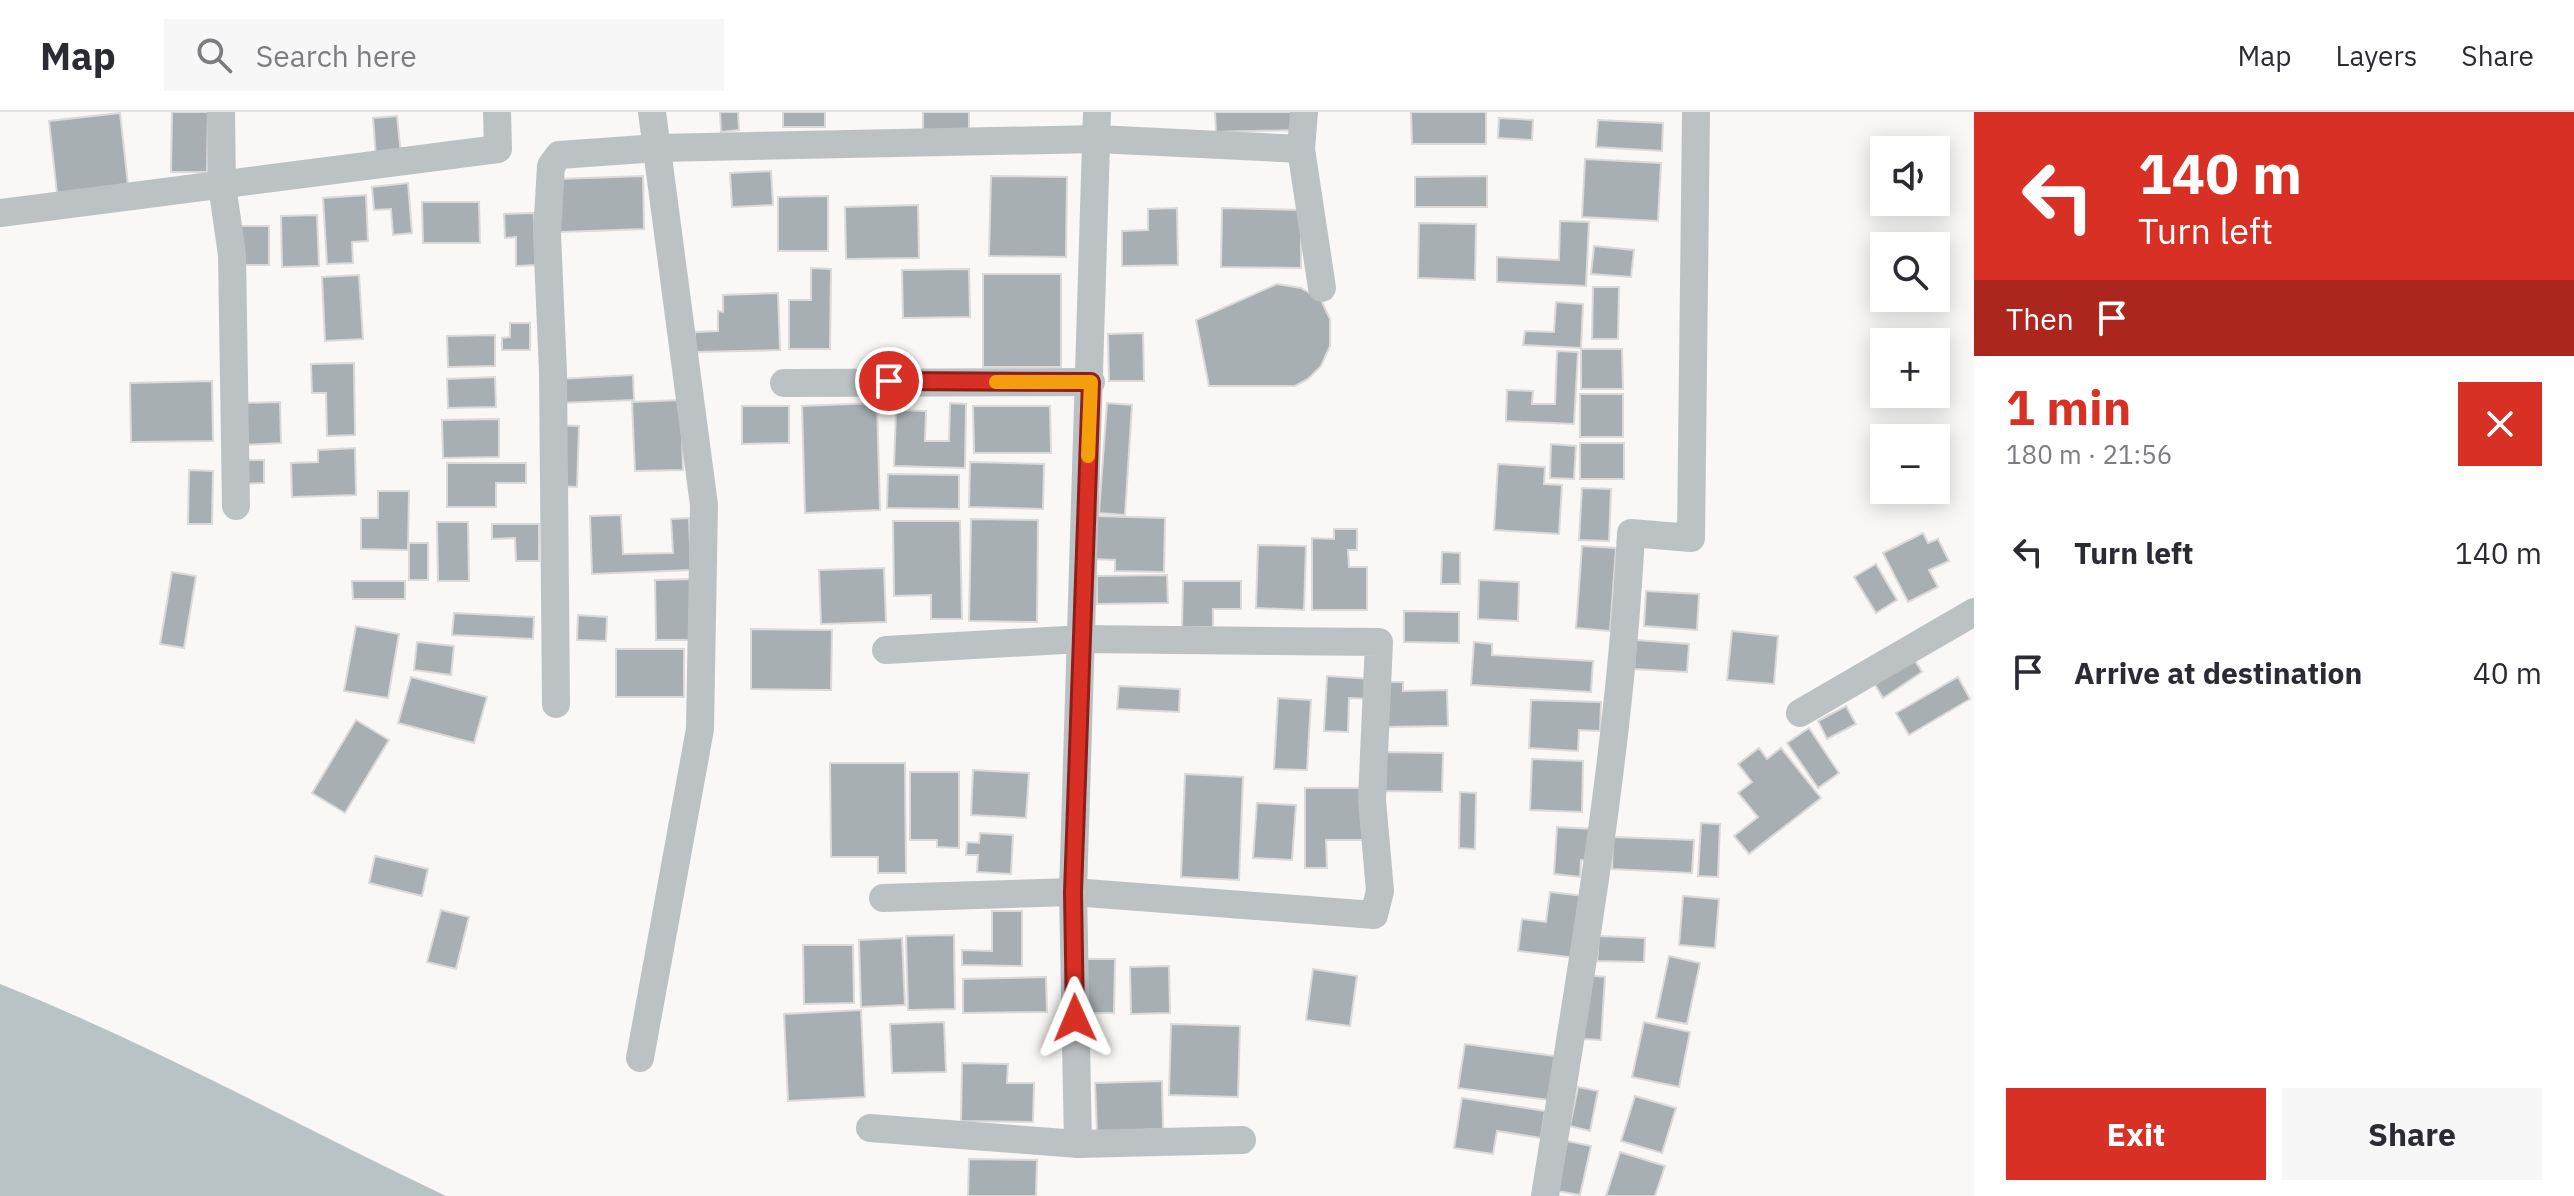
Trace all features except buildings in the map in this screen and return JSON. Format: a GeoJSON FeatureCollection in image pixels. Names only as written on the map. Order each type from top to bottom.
{"type":"FeatureCollection","features":[{"type":"Feature","properties":{"kind":"street"},"geometry":{"type":"LineString","coordinates":[[221,112],[222,185],[232,255],[236,506]]}},
{"type":"Feature","properties":{"kind":"street"},"geometry":{"type":"LineString","coordinates":[[0,213],[498,149],[497,112]]}},
{"type":"Feature","properties":{"kind":"street"},"geometry":{"type":"LineString","coordinates":[[640,1058],[700,729],[704,505],[652,112]]}},
{"type":"Feature","properties":{"kind":"street"},"geometry":{"type":"LineString","coordinates":[[1304,112],[1301,149],[1322,288]]}},
{"type":"Feature","properties":{"kind":"street"},"geometry":{"type":"LineString","coordinates":[[1545,1196],[1596,880],[1626,630],[1631,533],[1691,538],[1696,112]]}},
{"type":"Feature","properties":{"kind":"street"},"geometry":{"type":"LineString","coordinates":[[1078,1144],[1073,892],[1097,125]]}},
{"type":"Feature","properties":{"kind":"street"},"geometry":{"type":"LineString","coordinates":[[556,704],[553,372],[547,234],[551,166],[559,155],[1097,125],[1301,149]]}},
{"type":"Feature","properties":{"kind":"street"},"geometry":{"type":"LineString","coordinates":[[784,383],[1091,382]]}},
{"type":"Feature","properties":{"kind":"street"},"geometry":{"type":"LineString","coordinates":[[1800,713],[1974,612]]}},
{"type":"Feature","properties":{"kind":"street"},"geometry":{"type":"LineString","coordinates":[[883,898],[1073,892],[1374,915],[1380,891],[1372,800],[1379,642],[1082,639],[886,650]]}},
{"type":"Feature","properties":{"kind":"street"},"geometry":{"type":"LineString","coordinates":[[870,1128],[1078,1144],[1242,1140]]}},
{"type":"Feature","properties":{"kind":"shaded area"},"geometry":{"type":"Polygon","coordinates":[[[0,984],[169,1059],[446,1196],[0,1196],[0,984]]]}},
{"type":"Feature","properties":{"kind":"slow traffic"},"geometry":{"type":"LineString","coordinates":[[996,382],[1091,382],[1088,456]]}},
{"type":"Feature","properties":{"kind":"route"},"geometry":{"type":"LineString","coordinates":[[889,381],[1091,382],[1073,892],[1075,1018]]}}]}
